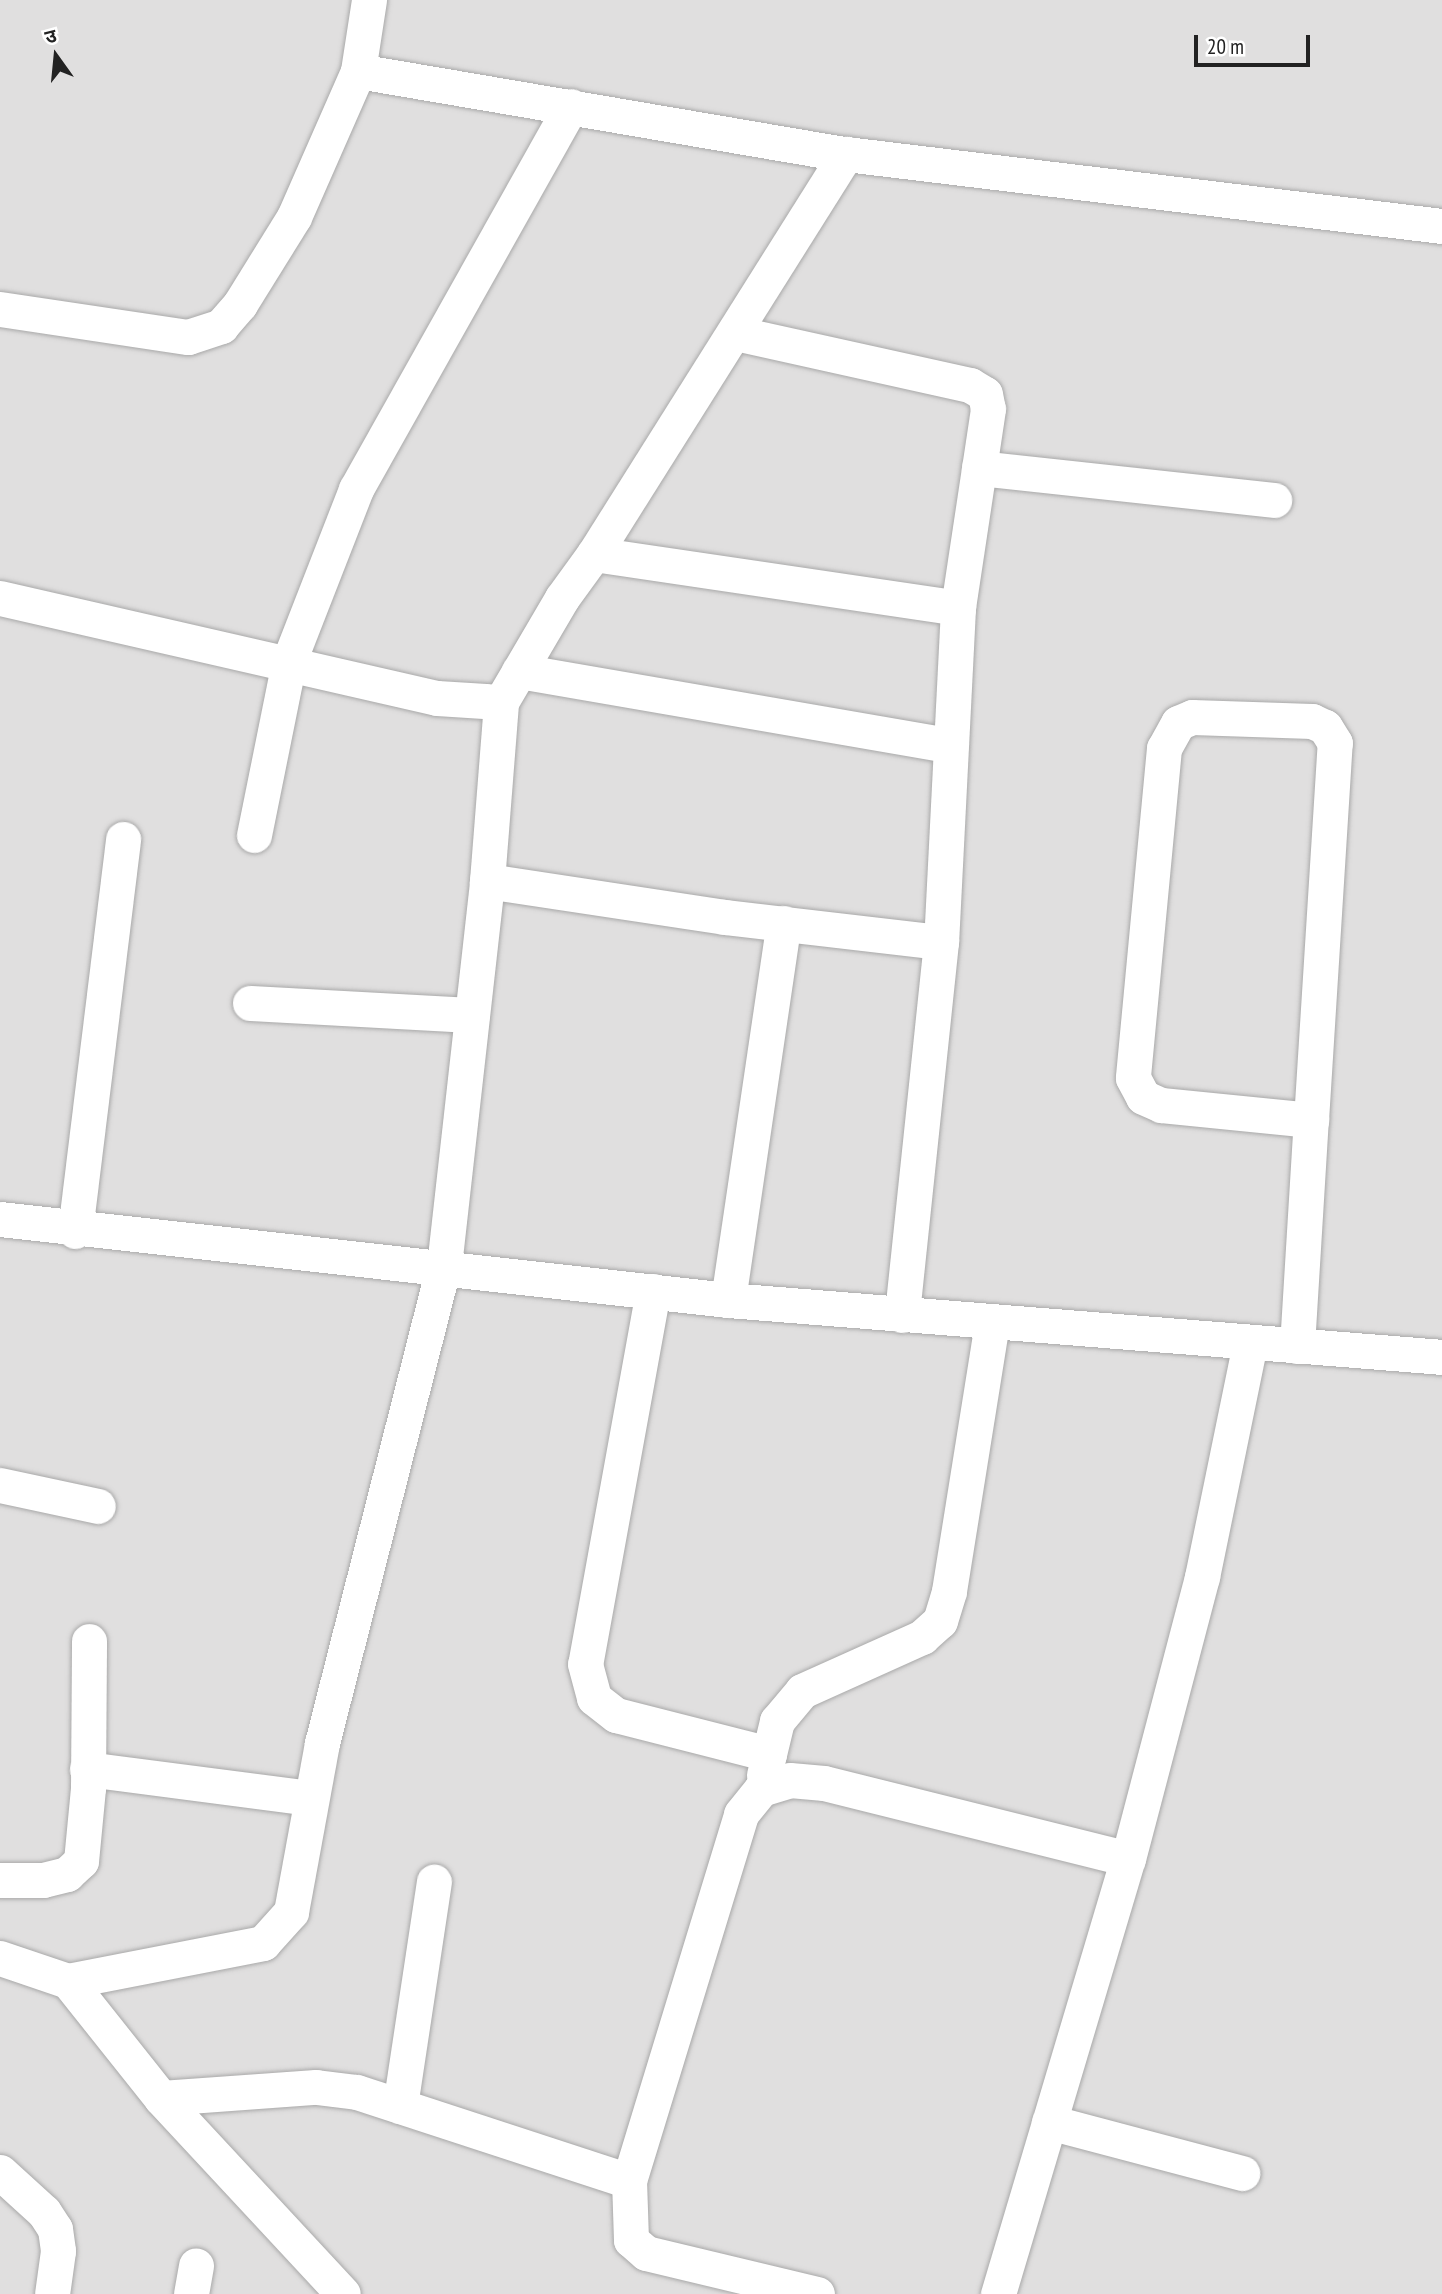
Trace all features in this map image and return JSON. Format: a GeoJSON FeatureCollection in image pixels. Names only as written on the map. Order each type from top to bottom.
{"type":"FeatureCollection","features":[{"type":"Feature","properties":{"kind":"street"},"geometry":{"type":"LineString","coordinates":[[0,309],[188,337],[221,326],[240,304],[294,217],[358,71],[369,0]]}},
{"type":"Feature","properties":{"kind":"street"},"geometry":{"type":"LineString","coordinates":[[358,71],[846,154],[1442,226]]}},
{"type":"Feature","properties":{"kind":"street"},"geometry":{"type":"LineString","coordinates":[[254,835],[289,661],[356,488],[571,106]]}},
{"type":"Feature","properties":{"kind":"street"},"geometry":{"type":"LineString","coordinates":[[0,1958],[68,1981],[263,1943],[291,1912],[309,1798],[444,1266],[487,881],[501,702],[562,598],[594,554],[846,154]]}},
{"type":"Feature","properties":{"kind":"street"},"geometry":{"type":"LineString","coordinates":[[735,333],[970,385],[985,394],[988,409],[958,608],[941,942],[902,1315]]}},
{"type":"Feature","properties":{"kind":"street"},"geometry":{"type":"LineString","coordinates":[[979,468],[1274,500]]}},
{"type":"Feature","properties":{"kind":"street"},"geometry":{"type":"LineString","coordinates":[[594,554],[958,608]]}},
{"type":"Feature","properties":{"kind":"street"},"geometry":{"type":"LineString","coordinates":[[0,598],[289,661],[437,698],[501,702]]}},
{"type":"Feature","properties":{"kind":"street"},"geometry":{"type":"LineString","coordinates":[[519,671],[951,746]]}},
{"type":"Feature","properties":{"kind":"street"},"geometry":{"type":"LineString","coordinates":[[1297,1346],[1335,743],[1325,727],[1312,721],[1192,717],[1178,723],[1164,748],[1133,1079],[1143,1097],[1161,1105],[1311,1120]]}},
{"type":"Feature","properties":{"kind":"street"},"geometry":{"type":"LineString","coordinates":[[75,1231],[122,839]]}},
{"type":"Feature","properties":{"kind":"street"},"geometry":{"type":"LineString","coordinates":[[487,881],[941,942]]}},
{"type":"Feature","properties":{"kind":"street"},"geometry":{"type":"LineString","coordinates":[[728,1300],[784,923]]}},
{"type":"Feature","properties":{"kind":"street"},"geometry":{"type":"LineString","coordinates":[[250,1003],[472,1015]]}},
{"type":"Feature","properties":{"kind":"street"},"geometry":{"type":"LineString","coordinates":[[0,1219],[75,1231],[444,1266],[728,1300],[1250,1344],[1442,1357]]}},
{"type":"Feature","properties":{"kind":"street"},"geometry":{"type":"LineString","coordinates":[[653,1291],[585,1664],[594,1698],[616,1714],[769,1754]]}},
{"type":"Feature","properties":{"kind":"street"},"geometry":{"type":"LineString","coordinates":[[817,2294],[646,2253],[631,2240],[629,2181],[741,1814],[761,1789],[777,1721],[802,1691],[922,1637],[940,1620],[949,1591],[992,1322]]}},
{"type":"Feature","properties":{"kind":"street"},"geometry":{"type":"LineString","coordinates":[[998,2294],[1128,1859],[1202,1577],[1250,1344]]}},
{"type":"Feature","properties":{"kind":"street"},"geometry":{"type":"LineString","coordinates":[[0,1485],[99,1506]]}},
{"type":"Feature","properties":{"kind":"street"},"geometry":{"type":"LineString","coordinates":[[0,1880],[43,1880],[67,1874],[80,1861],[87,1769],[89,1641]]}},
{"type":"Feature","properties":{"kind":"street"},"geometry":{"type":"LineString","coordinates":[[87,1769],[309,1798]]}},
{"type":"Feature","properties":{"kind":"street"},"geometry":{"type":"LineString","coordinates":[[761,1789],[790,1780],[824,1783],[1128,1859]]}},
{"type":"Feature","properties":{"kind":"street"},"geometry":{"type":"LineString","coordinates":[[400,2106],[435,1882]]}},
{"type":"Feature","properties":{"kind":"street"},"geometry":{"type":"LineString","coordinates":[[68,1981],[161,2098],[343,2294]]}},
{"type":"Feature","properties":{"kind":"street"},"geometry":{"type":"LineString","coordinates":[[161,2098],[316,2087],[358,2092],[629,2181]]}},
{"type":"Feature","properties":{"kind":"street"},"geometry":{"type":"LineString","coordinates":[[1049,2122],[1242,2173]]}},
{"type":"Feature","properties":{"kind":"street"},"geometry":{"type":"LineString","coordinates":[[0,2172],[44,2212],[55,2229],[58,2251],[52,2294]]}},
{"type":"Feature","properties":{"kind":"shaded area"},"geometry":{"type":"Polygon","coordinates":[[[0,0],[1442,0],[1442,2294],[0,2294],[0,0]]]}}]}
